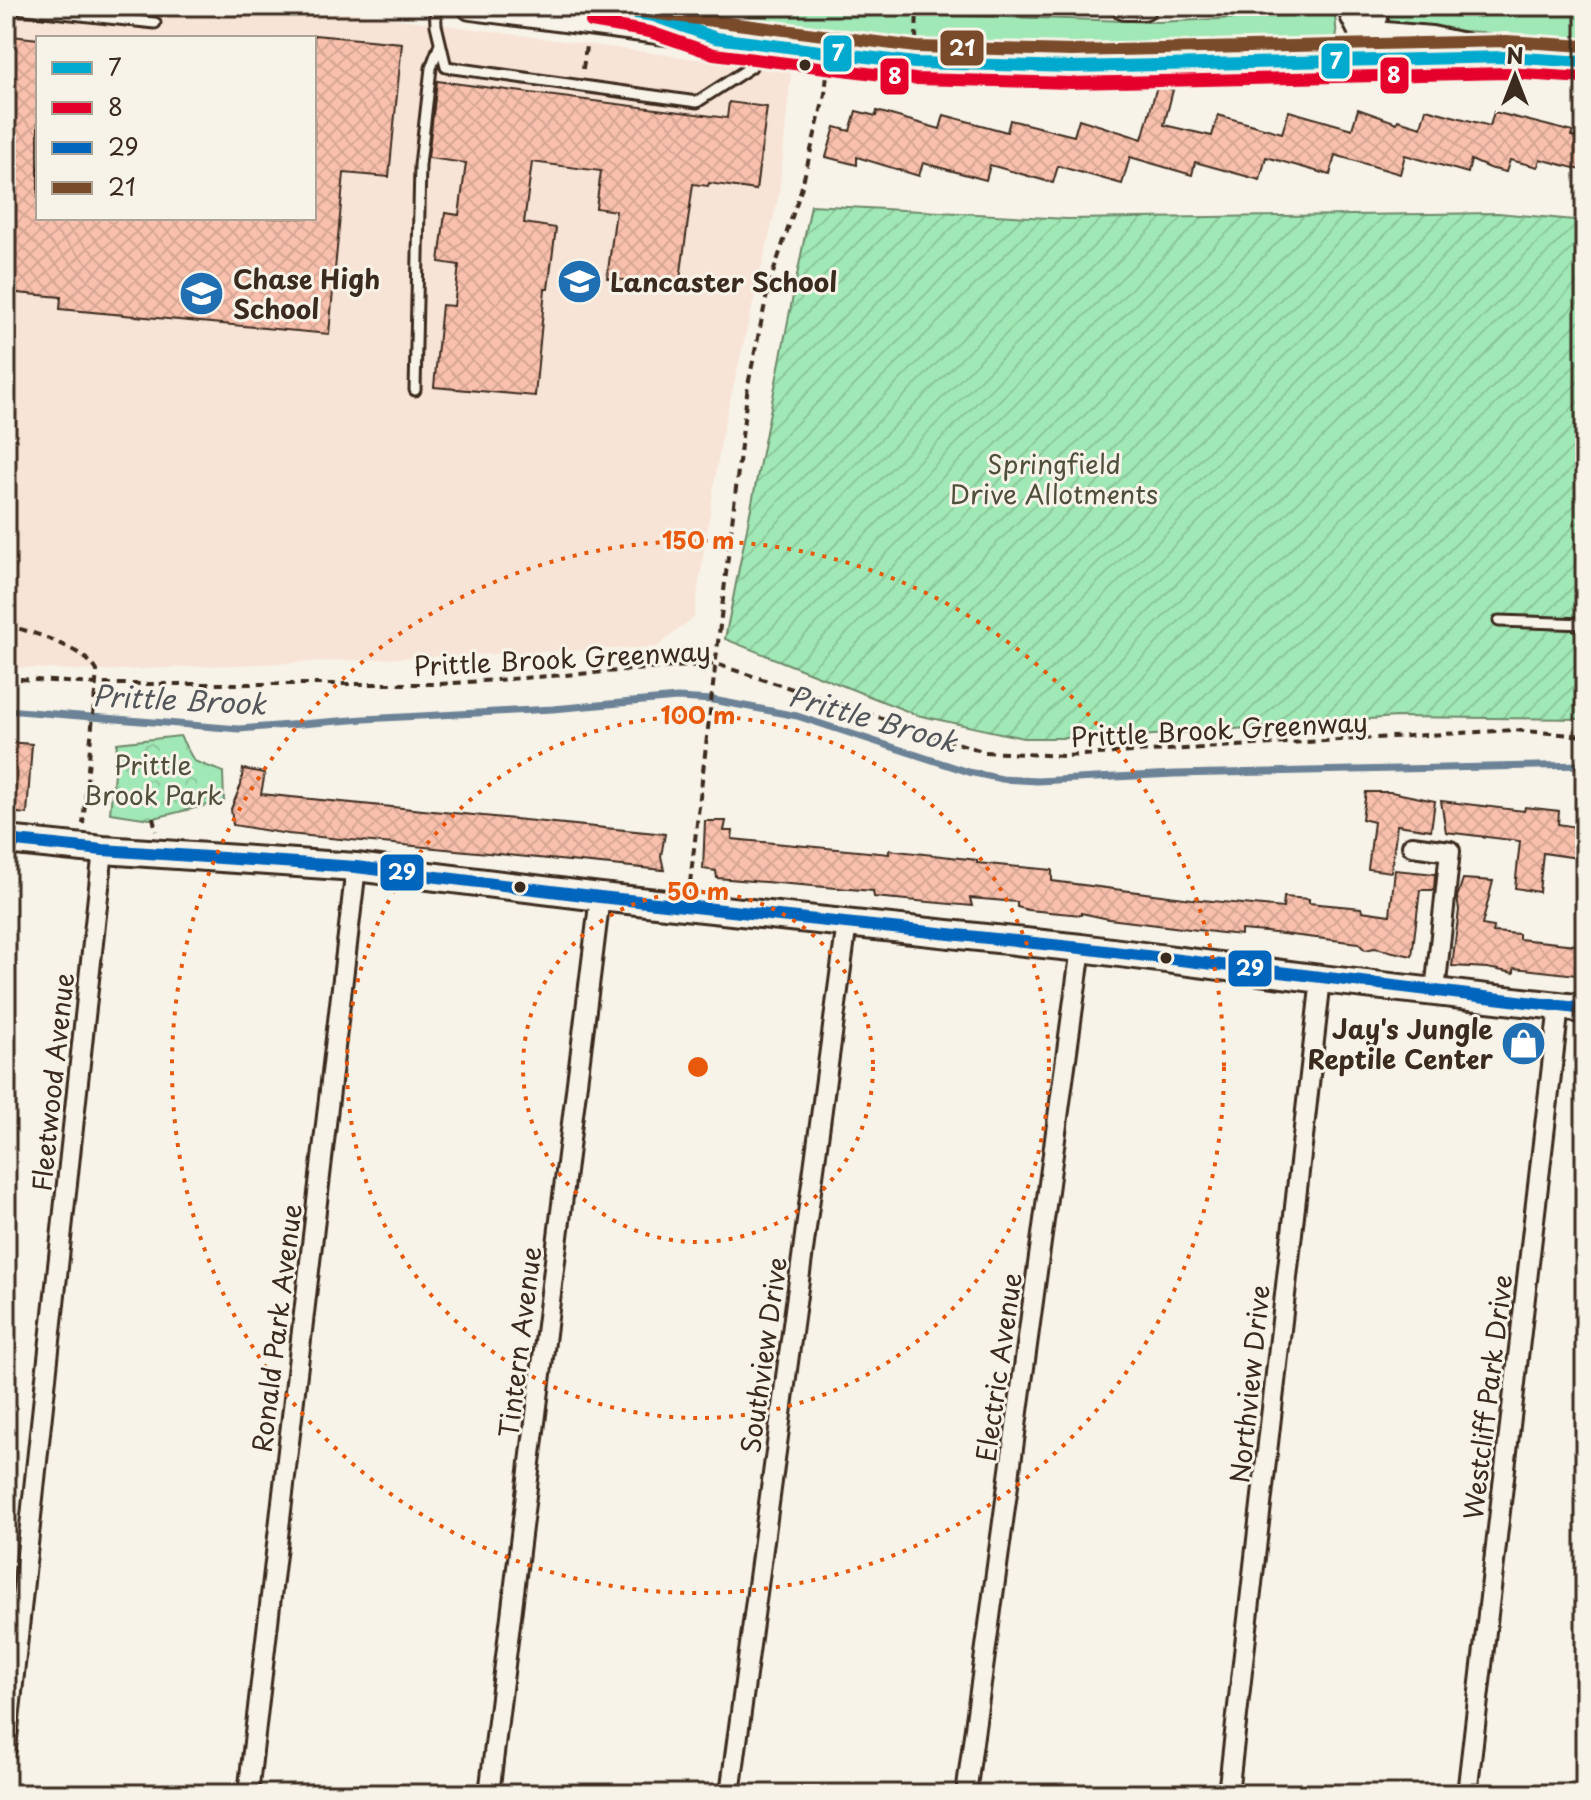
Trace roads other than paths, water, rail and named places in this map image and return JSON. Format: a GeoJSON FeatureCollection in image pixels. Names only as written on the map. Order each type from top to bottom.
{"type":"FeatureCollection","features":[{"type":"Feature","properties":{"kind":"street"},"geometry":{"type":"LineString","coordinates":[[471,6],[654,16],[716,38],[915,63],[1072,67],[1506,57],[1585,62]]}},
{"type":"Feature","properties":{"kind":"street"},"geometry":{"type":"LineString","coordinates":[[501,10],[535,6]]}},
{"type":"Feature","properties":{"kind":"street"},"geometry":{"type":"LineString","coordinates":[[1125,6],[1143,6]]}},
{"type":"Feature","properties":{"kind":"street"},"geometry":{"type":"LineString","coordinates":[[1355,6],[1354,15],[1361,29],[1368,32],[1431,40],[1506,57]]}},
{"type":"Feature","properties":{"kind":"street"},"geometry":{"type":"LineString","coordinates":[[1334,59],[1358,48],[1368,32],[1375,6]]}},
{"type":"Feature","properties":{"kind":"street"},"geometry":{"type":"LineString","coordinates":[[6,840],[154,854],[356,867],[600,897],[1081,948],[1572,1007]]}},
{"type":"Feature","properties":{"kind":"street"},"geometry":{"type":"LineString","coordinates":[[1412,846],[1450,851],[1435,992]]}},
{"type":"Feature","properties":{"kind":"street","name":"Fleetwood Avenue"},"geometry":{"type":"LineString","coordinates":[[6,1748],[103,850]]}},
{"type":"Feature","properties":{"kind":"street","name":"Ronald Park Avenue"},"geometry":{"type":"LineString","coordinates":[[248,1794],[356,867]]}},
{"type":"Feature","properties":{"kind":"street","name":"Tintern Avenue"},"geometry":{"type":"LineString","coordinates":[[489,1794],[600,897]]}},
{"type":"Feature","properties":{"kind":"street","name":"Southview Drive"},"geometry":{"type":"LineString","coordinates":[[730,1794],[847,923]]}},
{"type":"Feature","properties":{"kind":"street","name":"Electric Avenue"},"geometry":{"type":"LineString","coordinates":[[966,1794],[1081,948]]}},
{"type":"Feature","properties":{"kind":"street","name":"Northview Drive"},"geometry":{"type":"LineString","coordinates":[[1228,1794],[1321,979]]}},
{"type":"Feature","properties":{"kind":"street","name":"Westcliff Park Drive"},"geometry":{"type":"LineString","coordinates":[[1467,1794],[1572,1007]]}},
{"type":"Feature","properties":{"kind":"lane"},"geometry":{"type":"LineString","coordinates":[[435,6],[446,67],[697,102],[751,67],[762,44]]}},
{"type":"Feature","properties":{"kind":"lane"},"geometry":{"type":"LineString","coordinates":[[6,7],[155,23]]}},
{"type":"Feature","properties":{"kind":"lane"},"geometry":{"type":"LineString","coordinates":[[415,390],[420,165],[431,68],[440,44]]}},
{"type":"Feature","properties":{"kind":"lane"},"geometry":{"type":"LineString","coordinates":[[1499,621],[1585,624]]}},
{"type":"Feature","properties":{"kind":"waterway","name":"Prittle Brook"},"geometry":{"type":"LineString","coordinates":[[6,710],[239,729],[677,698],[713,700],[797,716],[969,772],[1002,779],[1037,781],[1174,774],[1585,765]]}},
{"type":"Feature","properties":{"kind":"place","name":"Lancaster School"},"geometry":{"type":"Point","coordinates":[579,281]}},
{"type":"Feature","properties":{"kind":"place","name":"Chase High School"},"geometry":{"type":"Point","coordinates":[202,293]}},
{"type":"Feature","properties":{"kind":"place","name":"Jay's Jungle Reptile Center"},"geometry":{"type":"Point","coordinates":[1524,1043]}},
{"type":"Feature","properties":{"kind":"park label","name":"Springfield Drive Allotments"},"geometry":{"type":"Point","coordinates":[1054,478]}},
{"type":"Feature","properties":{"kind":"park label","name":"Prittle Brook Park"},"geometry":{"type":"Point","coordinates":[153,779]}}]}
